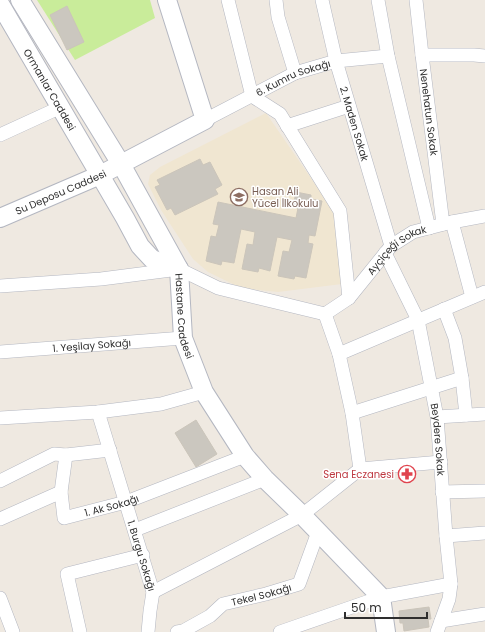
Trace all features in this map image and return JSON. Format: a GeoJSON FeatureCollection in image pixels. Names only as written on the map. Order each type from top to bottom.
{"type":"FeatureCollection","features":[{"type":"Feature","properties":{"kind":"main road","name":"Ormanlar Caddesi"},"geometry":{"type":"LineString","coordinates":[[20,0],[122,164]]}},
{"type":"Feature","properties":{"kind":"main road"},"geometry":{"type":"LineString","coordinates":[[122,164],[205,120],[167,0]]}},
{"type":"Feature","properties":{"kind":"main road","name":"Ormanlar Caddesi"},"geometry":{"type":"LineString","coordinates":[[0,4],[61,107],[140,246],[152,259],[179,269]]}},
{"type":"Feature","properties":{"kind":"main road","name":"Su Deposu Caddesi"},"geometry":{"type":"LineString","coordinates":[[0,218],[122,164]]}},
{"type":"Feature","properties":{"kind":"main road","name":"Hastane Caddesi"},"geometry":{"type":"LineString","coordinates":[[122,164],[179,269],[183,338],[204,392],[245,456],[265,479],[381,597]]}},
{"type":"Feature","properties":{"kind":"main road"},"geometry":{"type":"LineString","coordinates":[[381,597],[386,632]]}},
{"type":"Feature","properties":{"kind":"street"},"geometry":{"type":"LineString","coordinates":[[228,0],[252,96],[280,114],[340,211],[349,298]]}},
{"type":"Feature","properties":{"kind":"street"},"geometry":{"type":"LineString","coordinates":[[276,0],[278,17],[295,73]]}},
{"type":"Feature","properties":{"kind":"street","name":"2. Maden Sokak"},"geometry":{"type":"LineString","coordinates":[[322,0],[336,61],[388,250]]}},
{"type":"Feature","properties":{"kind":"street"},"geometry":{"type":"LineString","coordinates":[[378,0],[388,56],[430,228]]}},
{"type":"Feature","properties":{"kind":"street","name":"Nenehatun Sokak"},"geometry":{"type":"LineString","coordinates":[[416,0],[422,55],[448,223],[472,297]]}},
{"type":"Feature","properties":{"kind":"street"},"geometry":{"type":"LineString","coordinates":[[422,55],[485,56]]}},
{"type":"Feature","properties":{"kind":"street","name":"6. Kumru Sokağı"},"geometry":{"type":"LineString","coordinates":[[205,120],[295,73],[336,61],[388,56]]}},
{"type":"Feature","properties":{"kind":"street"},"geometry":{"type":"LineString","coordinates":[[287,126],[349,106]]}},
{"type":"Feature","properties":{"kind":"street"},"geometry":{"type":"LineString","coordinates":[[0,135],[61,107]]}},
{"type":"Feature","properties":{"kind":"street","name":"Ayçiçeği Sokak"},"geometry":{"type":"LineString","coordinates":[[325,314],[349,298],[388,250],[413,232],[485,216]]}},
{"type":"Feature","properties":{"kind":"street","name":"Beydere Sokak"},"geometry":{"type":"LineString","coordinates":[[388,250],[418,320],[437,417],[442,492],[451,584],[449,599],[439,626]]}},
{"type":"Feature","properties":{"kind":"street"},"geometry":{"type":"LineString","coordinates":[[0,286],[101,279],[179,269],[218,288],[325,314],[338,354],[352,413],[360,469]]}},
{"type":"Feature","properties":{"kind":"street"},"geometry":{"type":"LineString","coordinates":[[338,354],[485,292]]}},
{"type":"Feature","properties":{"kind":"street"},"geometry":{"type":"LineString","coordinates":[[444,309],[455,338],[462,378],[466,415]]}},
{"type":"Feature","properties":{"kind":"street","name":"1. Yeşilay Sokağı"},"geometry":{"type":"LineString","coordinates":[[0,352],[183,338]]}},
{"type":"Feature","properties":{"kind":"street"},"geometry":{"type":"LineString","coordinates":[[352,413],[462,378]]}},
{"type":"Feature","properties":{"kind":"street"},"geometry":{"type":"LineString","coordinates":[[0,418],[98,412],[161,404],[204,392]]}},
{"type":"Feature","properties":{"kind":"street","name":"1. Burgu Sokağı"},"geometry":{"type":"LineString","coordinates":[[98,412],[154,592],[146,631]]}},
{"type":"Feature","properties":{"kind":"street"},"geometry":{"type":"LineString","coordinates":[[437,417],[485,414]]}},
{"type":"Feature","properties":{"kind":"street"},"geometry":{"type":"LineString","coordinates":[[0,481],[54,454],[66,455],[110,450]]}},
{"type":"Feature","properties":{"kind":"street"},"geometry":{"type":"LineString","coordinates":[[0,520],[61,492],[66,455]]}},
{"type":"Feature","properties":{"kind":"street","name":"1. Ak Sokağı"},"geometry":{"type":"LineString","coordinates":[[61,492],[64,518],[126,502],[245,456]]}},
{"type":"Feature","properties":{"kind":"street"},"geometry":{"type":"LineString","coordinates":[[154,592],[302,515],[360,469],[441,462]]}},
{"type":"Feature","properties":{"kind":"street"},"geometry":{"type":"LineString","coordinates":[[135,530],[265,479]]}},
{"type":"Feature","properties":{"kind":"street"},"geometry":{"type":"LineString","coordinates":[[442,492],[485,491]]}},
{"type":"Feature","properties":{"kind":"street","name":"Tekel Sokağı"},"geometry":{"type":"LineString","coordinates":[[177,632],[183,631],[210,616],[223,604],[266,594],[299,584],[318,532]]}},
{"type":"Feature","properties":{"kind":"street"},"geometry":{"type":"LineString","coordinates":[[446,536],[485,533]]}},
{"type":"Feature","properties":{"kind":"street"},"geometry":{"type":"LineString","coordinates":[[80,632],[67,574],[143,555]]}},
{"type":"Feature","properties":{"kind":"street"},"geometry":{"type":"LineString","coordinates":[[280,632],[381,597],[451,584]]}},
{"type":"Feature","properties":{"kind":"street"},"geometry":{"type":"LineString","coordinates":[[0,598],[13,632]]}},
{"type":"Feature","properties":{"kind":"street"},"geometry":{"type":"LineString","coordinates":[[439,626],[485,614]]}},
{"type":"Feature","properties":{"kind":"shaded area","name":"Hasan Ali Yücel İlkokulu"},"geometry":{"type":"Polygon","coordinates":[[[266,113],[335,213],[342,284],[278,292],[241,288],[208,272],[193,259],[161,210],[148,184],[150,175],[160,167],[266,113]]]}},
{"type":"Feature","properties":{"kind":"green space"},"geometry":{"type":"Polygon","coordinates":[[[37,0],[150,0],[155,18],[75,60],[37,0]]]}},
{"type":"Feature","properties":{"kind":"building"},"geometry":{"type":"Polygon","coordinates":[[[67,6],[84,42],[67,50],[50,15],[67,6]]]}},
{"type":"Feature","properties":{"kind":"building"},"geometry":{"type":"Polygon","coordinates":[[[200,159],[203,165],[210,162],[222,185],[215,189],[218,194],[175,215],[171,208],[167,210],[155,187],[160,185],[157,180],[200,159]]]}},
{"type":"Feature","properties":{"kind":"building"},"geometry":{"type":"Polygon","coordinates":[[[296,192],[311,195],[311,199],[322,201],[315,236],[309,235],[308,243],[313,244],[306,278],[295,276],[294,279],[278,276],[283,251],[289,252],[292,240],[277,237],[270,271],[259,268],[258,272],[242,269],[247,244],[253,245],[255,232],[241,229],[234,263],[222,261],[221,265],[206,261],[211,236],[216,237],[219,225],[213,224],[218,202],[296,218],[298,208],[293,207],[296,192]]]}},
{"type":"Feature","properties":{"kind":"building"},"geometry":{"type":"Polygon","coordinates":[[[196,420],[217,454],[196,467],[175,433],[196,420]]]}},
{"type":"Feature","properties":{"kind":"building"},"geometry":{"type":"Polygon","coordinates":[[[429,607],[431,619],[428,619],[429,627],[404,631],[403,623],[400,623],[399,611],[429,607]]]}},
{"type":"Feature","properties":{"kind":"place","name":"Hasan Ali Yücel İlkokulu"},"geometry":{"type":"Point","coordinates":[239,197]}},
{"type":"Feature","properties":{"kind":"place","name":"Sena Eczanesi"},"geometry":{"type":"Point","coordinates":[407,474]}}]}
